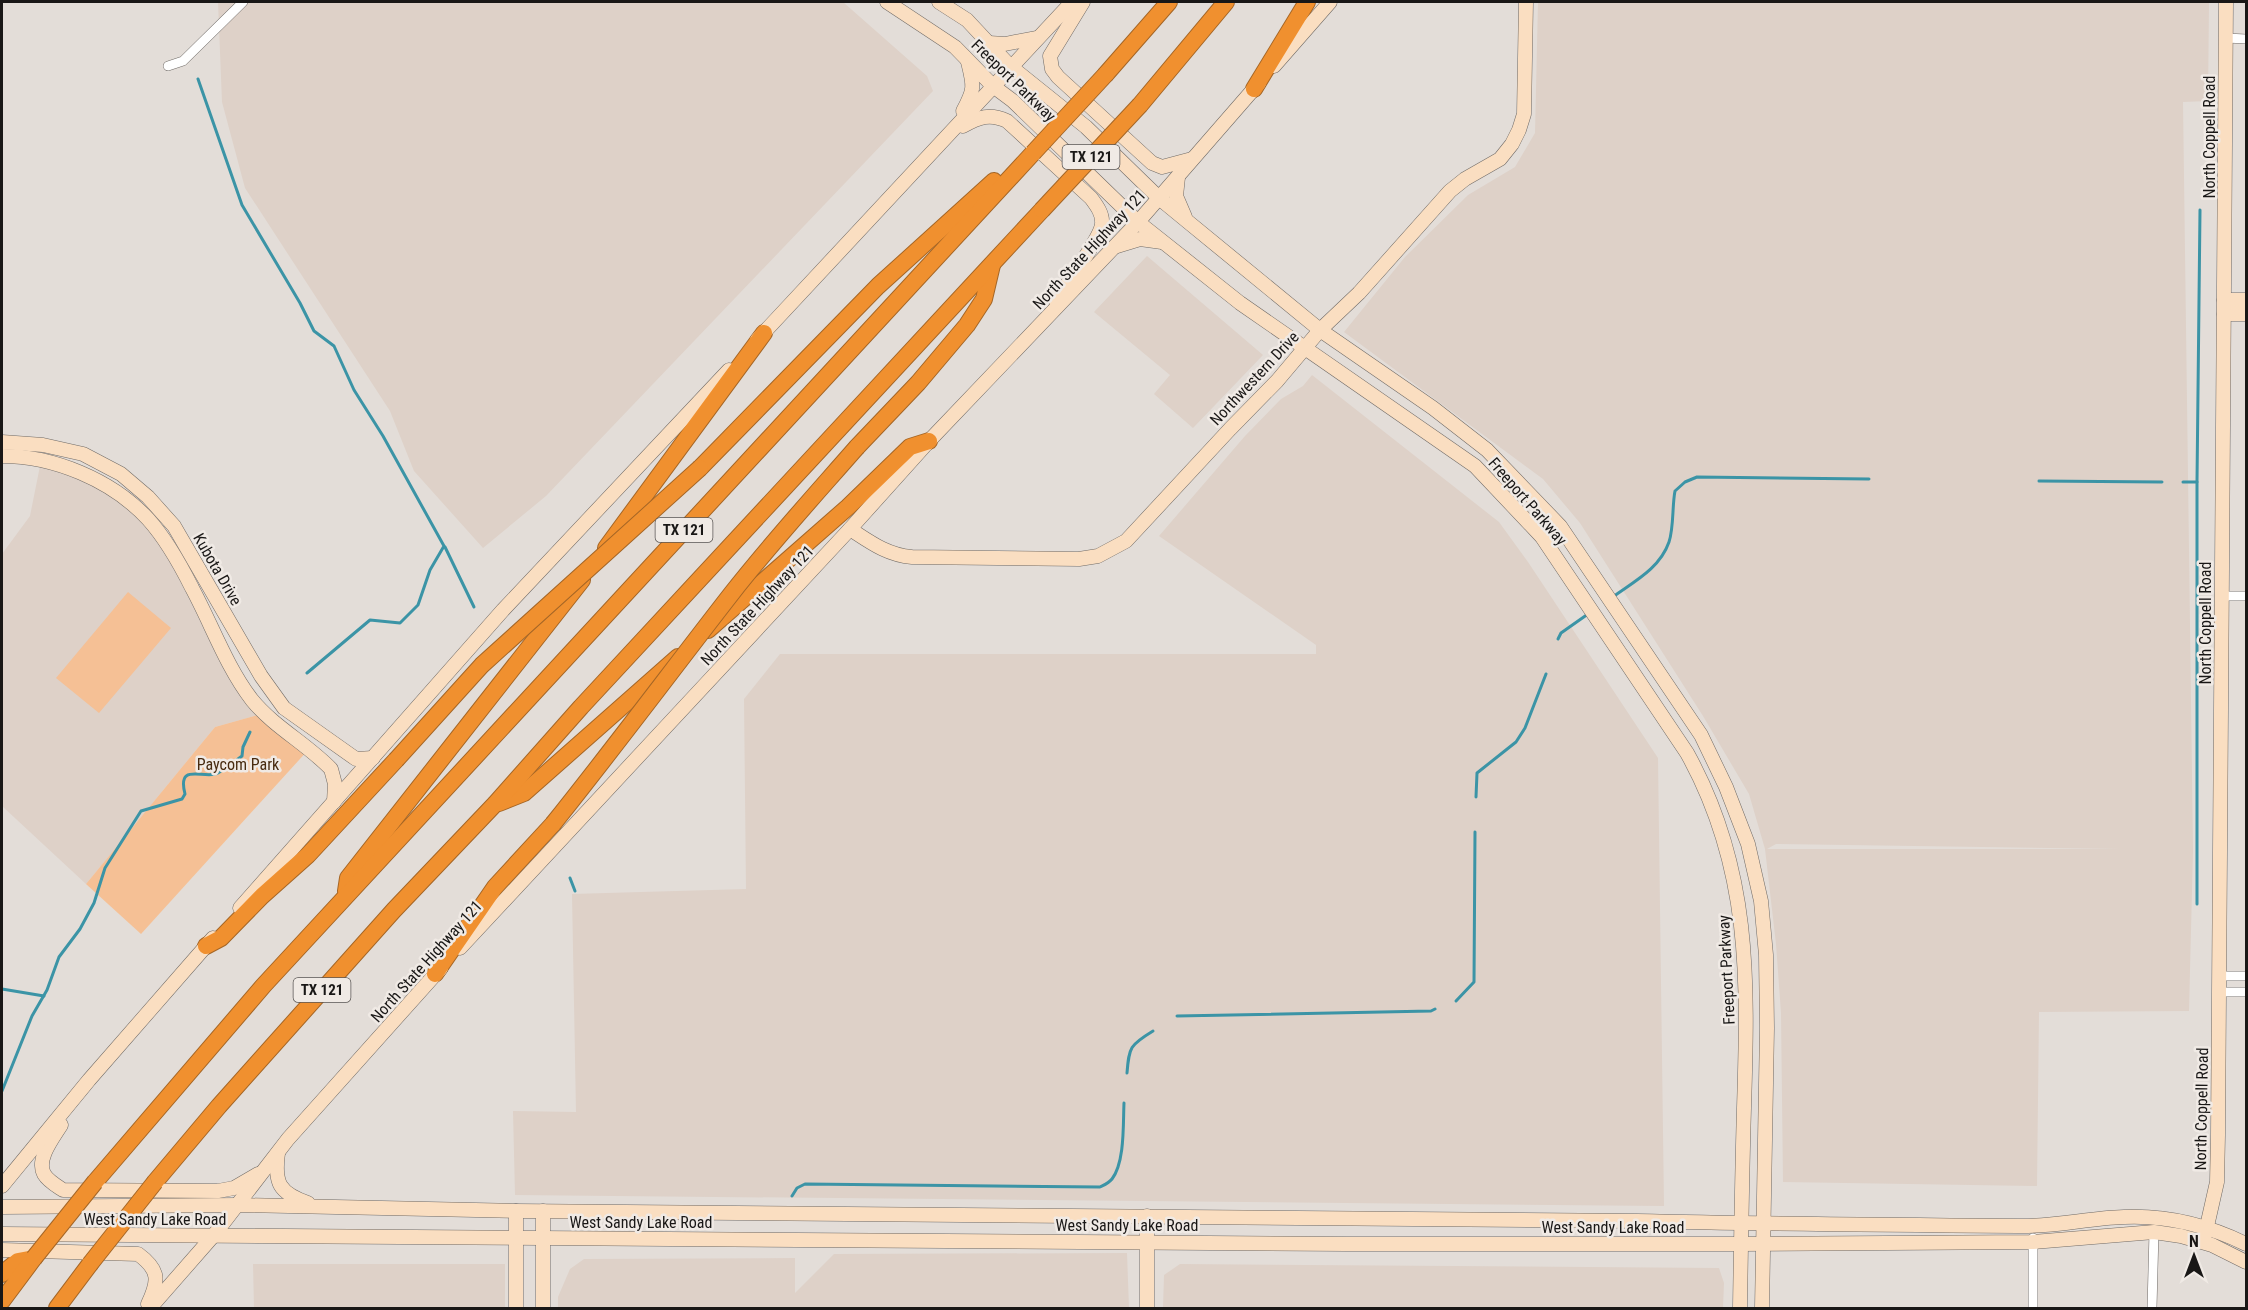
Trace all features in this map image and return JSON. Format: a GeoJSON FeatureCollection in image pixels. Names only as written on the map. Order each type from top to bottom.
{"type":"FeatureCollection","features":[{"type":"Feature","properties":{"kind":"highway","name":"TX 121"},"geometry":{"type":"LineString","coordinates":[[2,1301],[95,1182],[264,984],[1029,158],[1168,2]]}},
{"type":"Feature","properties":{"kind":"highway","name":"TX 121"},"geometry":{"type":"LineString","coordinates":[[57,1308],[155,1182],[306,1007],[1140,105],[1227,2]]}},
{"type":"Feature","properties":{"kind":"highway"},"geometry":{"type":"LineString","coordinates":[[1254,89],[1307,2]]}},
{"type":"Feature","properties":{"kind":"highway"},"geometry":{"type":"LineString","coordinates":[[206,946],[221,938],[262,896],[308,855],[482,666],[700,468],[878,286],[1011,165],[1029,158]]}},
{"type":"Feature","properties":{"kind":"highway"},"geometry":{"type":"LineString","coordinates":[[435,974],[495,887],[553,824],[615,747],[732,592],[794,517],[918,383],[967,325],[984,299],[993,262]]}},
{"type":"Feature","properties":{"kind":"highway"},"geometry":{"type":"LineString","coordinates":[[345,898],[348,878],[549,623],[764,333]]}},
{"type":"Feature","properties":{"kind":"highway"},"geometry":{"type":"LineString","coordinates":[[495,804],[524,793],[848,507],[910,447],[929,441]]}},
{"type":"Feature","properties":{"kind":"highway"},"geometry":{"type":"LineString","coordinates":[[2,1274],[18,1261],[34,1258]]}},
{"type":"Feature","properties":{"kind":"main road","name":"Freeport Parkway"},"geometry":{"type":"LineString","coordinates":[[887,2],[955,46],[993,86],[1013,102],[1138,222],[1240,303],[1475,466],[1542,537],[1687,753],[1706,786],[1727,848],[1740,905],[1745,956],[1746,1028],[1740,1244]]}},
{"type":"Feature","properties":{"kind":"main road","name":"Freeport Parkway"},"geometry":{"type":"LineString","coordinates":[[939,2],[967,20],[1010,66],[1086,127],[1159,198],[1320,330],[1433,408],[1487,450],[1560,526],[1701,735],[1726,786],[1748,844],[1761,901],[1766,955],[1767,1028],[1762,1244]]}},
{"type":"Feature","properties":{"kind":"main road"},"geometry":{"type":"LineString","coordinates":[[2,1186],[89,1080],[503,610],[1072,2]]}},
{"type":"Feature","properties":{"kind":"main road"},"geometry":{"type":"LineString","coordinates":[[1083,2],[1050,56],[1052,69],[1152,164],[1162,167],[1193,159]]}},
{"type":"Feature","properties":{"kind":"main road","name":"North State Highway 121"},"geometry":{"type":"LineString","coordinates":[[150,1308],[214,1235],[278,1152],[435,974],[850,529],[929,441],[1115,247],[1330,2]]}},
{"type":"Feature","properties":{"kind":"main road","name":"Northwestern Drive"},"geometry":{"type":"LineString","coordinates":[[850,529],[885,551],[904,557],[1079,560],[1098,556],[1126,541],[1277,381],[1320,330],[1359,293],[1450,191],[1465,179],[1500,159],[1512,144],[1524,114],[1526,2]]}},
{"type":"Feature","properties":{"kind":"main road","name":"North Coppell Road"},"geometry":{"type":"LineString","coordinates":[[2203,1243],[2217,1182],[2226,2]]}},
{"type":"Feature","properties":{"kind":"main road"},"geometry":{"type":"LineString","coordinates":[[989,43],[1005,44],[1038,37]]}},
{"type":"Feature","properties":{"kind":"main road"},"geometry":{"type":"LineString","coordinates":[[952,132],[973,93],[968,60]]}},
{"type":"Feature","properties":{"kind":"main road"},"geometry":{"type":"LineString","coordinates":[[952,132],[975,119],[986,116],[1007,121],[1091,198],[1102,216],[1100,231],[1038,328]]}},
{"type":"Feature","properties":{"kind":"main road"},"geometry":{"type":"LineString","coordinates":[[1178,177],[1176,196],[1187,221]]}},
{"type":"Feature","properties":{"kind":"main road"},"geometry":{"type":"LineString","coordinates":[[1115,247],[1140,239],[1165,242]]}},
{"type":"Feature","properties":{"kind":"main road"},"geometry":{"type":"LineString","coordinates":[[2224,307],[2247,300]]}},
{"type":"Feature","properties":{"kind":"main road"},"geometry":{"type":"LineString","coordinates":[[2224,307],[2247,314]]}},
{"type":"Feature","properties":{"kind":"main road","name":"Kubota Drive"},"geometry":{"type":"LineString","coordinates":[[2,441],[43,444],[92,458],[121,474],[148,497],[174,526],[261,676],[284,708],[356,759],[373,758]]}},
{"type":"Feature","properties":{"kind":"main road","name":"Kubota Drive"},"geometry":{"type":"LineString","coordinates":[[2,456],[47,461],[84,473],[122,495],[148,519],[173,554],[231,669],[253,701],[331,769],[335,784],[334,802]]}},
{"type":"Feature","properties":{"kind":"main road"},"geometry":{"type":"LineString","coordinates":[[1746,1028],[1767,1028]]}},
{"type":"Feature","properties":{"kind":"main road"},"geometry":{"type":"LineString","coordinates":[[89,1080],[48,1146],[42,1163],[44,1175],[63,1190],[218,1191],[234,1188],[264,1171]]}},
{"type":"Feature","properties":{"kind":"main road"},"geometry":{"type":"LineString","coordinates":[[278,1152],[276,1168],[278,1183],[284,1191],[292,1198],[322,1207]]}},
{"type":"Feature","properties":{"kind":"main road","name":"West Sandy Lake Road"},"geometry":{"type":"LineString","coordinates":[[2,1207],[237,1205],[516,1211],[2033,1226],[2124,1216],[2174,1219],[2207,1227],[2247,1244]]}},
{"type":"Feature","properties":{"kind":"main road"},"geometry":{"type":"LineString","coordinates":[[516,1211],[516,1308]]}},
{"type":"Feature","properties":{"kind":"main road"},"geometry":{"type":"LineString","coordinates":[[543,1211],[543,1308]]}},
{"type":"Feature","properties":{"kind":"main road"},"geometry":{"type":"LineString","coordinates":[[770,1239],[771,1213]]}},
{"type":"Feature","properties":{"kind":"main road"},"geometry":{"type":"LineString","coordinates":[[1147,1216],[1147,1308]]}},
{"type":"Feature","properties":{"kind":"main road"},"geometry":{"type":"LineString","coordinates":[[1490,1219],[1494,1244]]}},
{"type":"Feature","properties":{"kind":"main road","name":"West Sandy Lake Road"},"geometry":{"type":"LineString","coordinates":[[2,1234],[1762,1244],[2033,1242],[2154,1232],[2181,1236],[2203,1243],[2247,1262]]}},
{"type":"Feature","properties":{"kind":"main road"},"geometry":{"type":"LineString","coordinates":[[1740,1244],[1740,1308]]}},
{"type":"Feature","properties":{"kind":"main road"},"geometry":{"type":"LineString","coordinates":[[1762,1244],[1762,1308]]}},
{"type":"Feature","properties":{"kind":"main road"},"geometry":{"type":"LineString","coordinates":[[2,1250],[138,1254],[151,1263],[155,1273],[156,1287],[145,1308]]}},
{"type":"Feature","properties":{"kind":"street"},"geometry":{"type":"LineString","coordinates":[[168,66],[183,61],[243,2]]}},
{"type":"Feature","properties":{"kind":"street"},"geometry":{"type":"LineString","coordinates":[[2226,38],[2247,39]]}},
{"type":"Feature","properties":{"kind":"street"},"geometry":{"type":"LineString","coordinates":[[2222,596],[2247,596]]}},
{"type":"Feature","properties":{"kind":"street"},"geometry":{"type":"LineString","coordinates":[[2219,976],[2247,976]]}},
{"type":"Feature","properties":{"kind":"street"},"geometry":{"type":"LineString","coordinates":[[2219,992],[2247,992]]}},
{"type":"Feature","properties":{"kind":"street"},"geometry":{"type":"LineString","coordinates":[[2033,1226],[2033,1308]]}},
{"type":"Feature","properties":{"kind":"street"},"geometry":{"type":"LineString","coordinates":[[2152,1308],[2154,1232]]}},
{"type":"Feature","properties":{"kind":"shaded area"},"geometry":{"type":"Polygon","coordinates":[[[218,2],[843,2],[927,76],[933,91],[546,496],[483,548],[414,471],[390,411],[245,188],[222,102],[218,2]]]}},
{"type":"Feature","properties":{"kind":"shaded area"},"geometry":{"type":"Polygon","coordinates":[[[1538,2],[2209,2],[2208,101],[2183,102],[2193,850],[2189,1011],[2039,1012],[2037,1186],[1783,1182],[1781,1013],[1776,944],[1765,849],[1749,794],[1703,716],[1580,523],[1543,479],[1344,332],[1405,257],[1468,195],[1515,167],[1535,133],[1538,2]],[[1776,844],[1767,849],[2121,849],[1776,844]]]}},
{"type":"Feature","properties":{"kind":"shaded area"},"geometry":{"type":"Polygon","coordinates":[[[1147,256],[1263,355],[1193,428],[1154,394],[1170,375],[1094,312],[1147,256]]]}},
{"type":"Feature","properties":{"kind":"shaded area"},"geometry":{"type":"Polygon","coordinates":[[[1312,375],[1499,522],[1658,758],[1664,1206],[515,1195],[513,1111],[576,1112],[572,894],[746,889],[744,699],[780,654],[1316,654],[1316,645],[1159,536],[1245,436],[1281,399],[1303,386],[1312,375]]]}},
{"type":"Feature","properties":{"kind":"shaded area"},"geometry":{"type":"Polygon","coordinates":[[[40,466],[86,474],[128,500],[161,537],[258,715],[215,727],[86,884],[2,806],[2,554],[30,516],[40,466]]]}},
{"type":"Feature","properties":{"kind":"shaded area"},"geometry":{"type":"Polygon","coordinates":[[[1127,1253],[1129,1308],[558,1308],[558,1297],[570,1269],[584,1259],[795,1258],[795,1293],[834,1254],[1127,1253]]]}},
{"type":"Feature","properties":{"kind":"shaded area"},"geometry":{"type":"Polygon","coordinates":[[[253,1264],[505,1264],[505,1308],[254,1308],[253,1264]]]}},
{"type":"Feature","properties":{"kind":"shaded area"},"geometry":{"type":"Polygon","coordinates":[[[1180,1264],[1719,1268],[1724,1283],[1723,1308],[1163,1308],[1164,1275],[1180,1264]]]}},
{"type":"Feature","properties":{"kind":"green space"},"geometry":{"type":"Polygon","coordinates":[[[128,592],[171,628],[99,713],[56,678],[128,592]]]}},
{"type":"Feature","properties":{"kind":"green space","name":"Paycom Park"},"geometry":{"type":"Polygon","coordinates":[[[258,715],[309,749],[141,934],[86,884],[215,727],[258,715]]]}},
{"type":"Feature","properties":{"kind":"waterway"},"geometry":{"type":"LineString","coordinates":[[198,79],[242,205],[314,331],[334,346],[354,390],[383,436],[444,546],[430,570],[418,605],[400,623],[370,620],[307,673]]}},
{"type":"Feature","properties":{"kind":"waterway"},"geometry":{"type":"LineString","coordinates":[[2183,482],[2197,482],[2200,210]]}},
{"type":"Feature","properties":{"kind":"waterway"},"geometry":{"type":"LineString","coordinates":[[1614,596],[1653,567],[1665,551],[1671,536],[1675,491],[1685,482],[1697,477],[1869,479]]}},
{"type":"Feature","properties":{"kind":"waterway"},"geometry":{"type":"LineString","coordinates":[[2039,481],[2162,482]]}},
{"type":"Feature","properties":{"kind":"waterway"},"geometry":{"type":"LineString","coordinates":[[2197,482],[2197,904]]}},
{"type":"Feature","properties":{"kind":"waterway"},"geometry":{"type":"LineString","coordinates":[[445,547],[474,607]]}},
{"type":"Feature","properties":{"kind":"waterway"},"geometry":{"type":"LineString","coordinates":[[1558,639],[1561,633],[1588,614]]}},
{"type":"Feature","properties":{"kind":"waterway"},"geometry":{"type":"LineString","coordinates":[[1476,797],[1477,773],[1516,742],[1525,728],[1546,674]]}},
{"type":"Feature","properties":{"kind":"waterway"},"geometry":{"type":"LineString","coordinates":[[2,1091],[32,1016],[47,990],[59,957],[80,929],[94,903],[105,868],[141,811],[182,799],[185,794],[183,783],[185,777],[195,774],[215,774],[221,771],[226,762],[234,762],[242,756],[243,747],[250,732]]}},
{"type":"Feature","properties":{"kind":"waterway"},"geometry":{"type":"LineString","coordinates":[[1456,1001],[1474,982],[1475,832]]}},
{"type":"Feature","properties":{"kind":"waterway"},"geometry":{"type":"LineString","coordinates":[[570,878],[575,891]]}},
{"type":"Feature","properties":{"kind":"waterway"},"geometry":{"type":"LineString","coordinates":[[2,989],[44,996]]}},
{"type":"Feature","properties":{"kind":"waterway"},"geometry":{"type":"LineString","coordinates":[[1177,1016],[1431,1011],[1435,1009]]}},
{"type":"Feature","properties":{"kind":"waterway"},"geometry":{"type":"LineString","coordinates":[[1127,1073],[1132,1048],[1153,1031]]}},
{"type":"Feature","properties":{"kind":"waterway"},"geometry":{"type":"LineString","coordinates":[[792,1196],[797,1188],[805,1184],[1100,1187],[1112,1179],[1119,1163],[1124,1103]]}}]}
